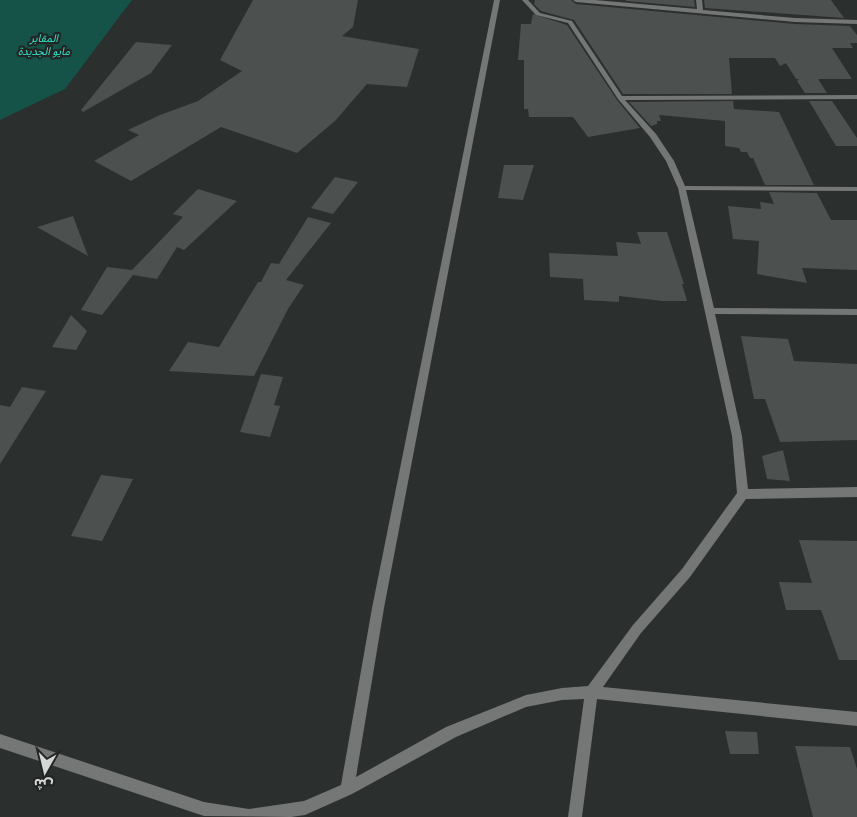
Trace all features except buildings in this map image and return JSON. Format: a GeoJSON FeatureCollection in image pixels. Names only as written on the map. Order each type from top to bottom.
{"type":"FeatureCollection","features":[{"type":"Feature","properties":{"kind":"street"},"geometry":{"type":"LineString","coordinates":[[347,789],[378,608],[497,0]]}},
{"type":"Feature","properties":{"kind":"street"},"geometry":{"type":"LineString","coordinates":[[525,0],[538,14],[570,22],[620,98],[653,136],[670,161],[682,188],[737,436],[743,494],[686,573],[637,628],[591,692],[576,817]]}},
{"type":"Feature","properties":{"kind":"street"},"geometry":{"type":"LineString","coordinates":[[576,0],[795,20],[857,22]]}},
{"type":"Feature","properties":{"kind":"street"},"geometry":{"type":"LineString","coordinates":[[699,0],[700,10]]}},
{"type":"Feature","properties":{"kind":"street"},"geometry":{"type":"LineString","coordinates":[[620,98],[857,97]]}},
{"type":"Feature","properties":{"kind":"street"},"geometry":{"type":"LineString","coordinates":[[682,188],[857,189]]}},
{"type":"Feature","properties":{"kind":"street"},"geometry":{"type":"LineString","coordinates":[[710,311],[857,312]]}},
{"type":"Feature","properties":{"kind":"street"},"geometry":{"type":"LineString","coordinates":[[743,494],[857,492]]}},
{"type":"Feature","properties":{"kind":"street"},"geometry":{"type":"LineString","coordinates":[[0,741],[204,809],[249,816],[305,808],[347,789],[451,732],[526,700],[562,694],[591,692],[857,719]]}},
{"type":"Feature","properties":{"kind":"green space","name":"المقابر مايو الجديدة"},"geometry":{"type":"Polygon","coordinates":[[[0,0],[132,0],[65,89],[0,120],[0,0]]]}}]}
